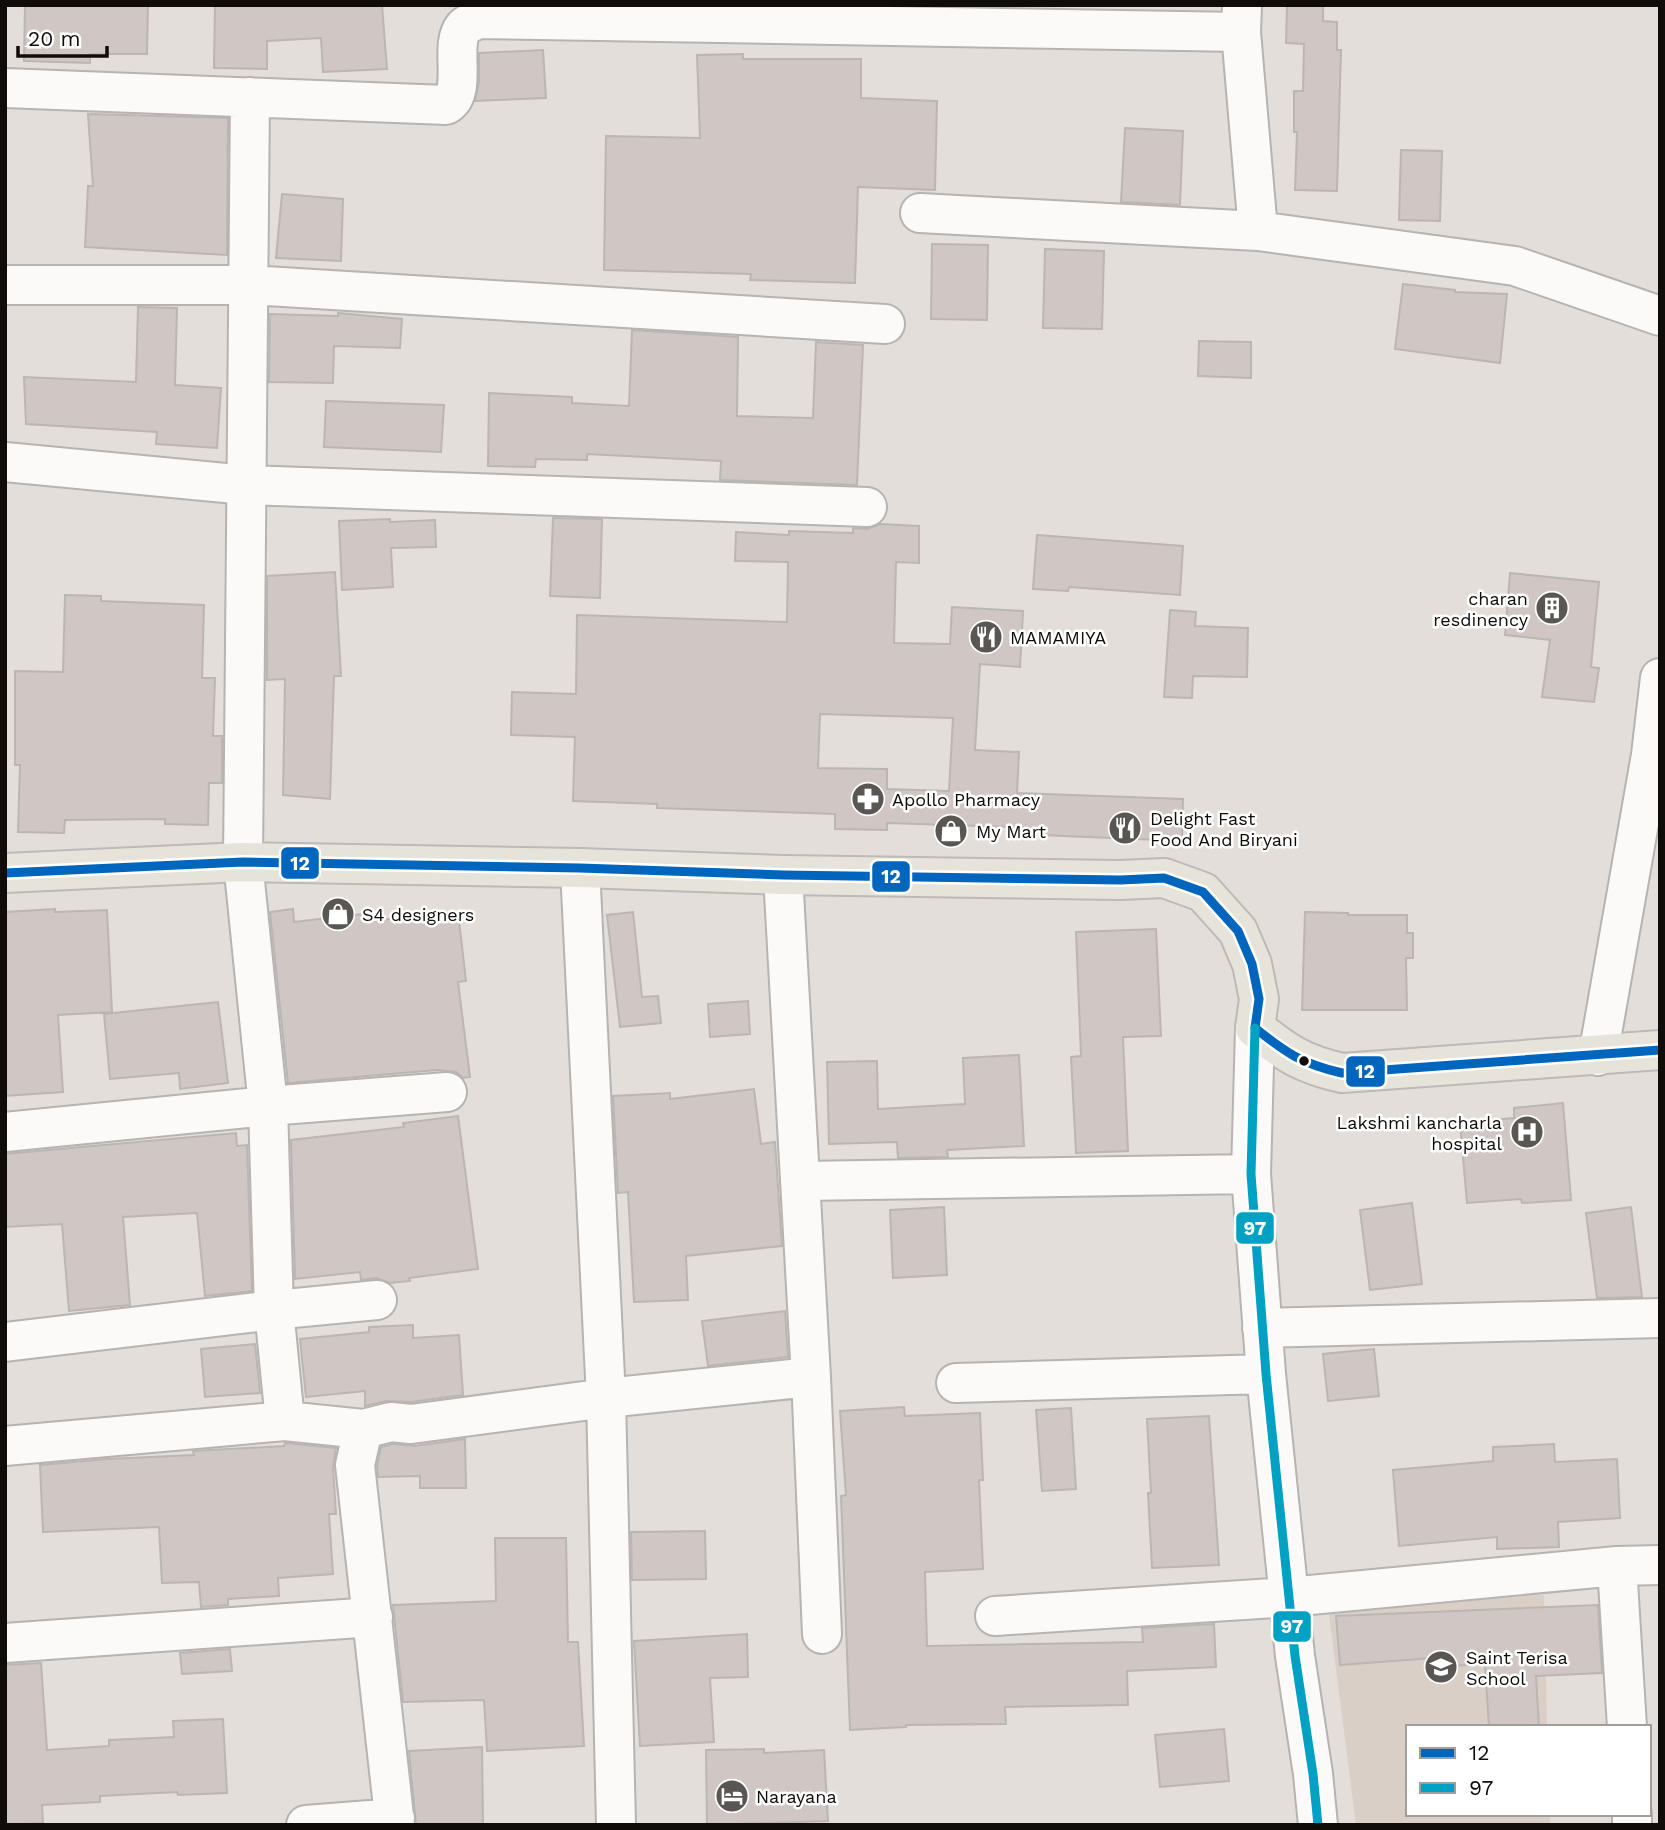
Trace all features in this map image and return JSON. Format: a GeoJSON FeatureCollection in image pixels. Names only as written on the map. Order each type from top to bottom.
{"type":"FeatureCollection","features":[{"type":"Feature","properties":{"kind":"main road"},"geometry":{"type":"LineString","coordinates":[[5,873],[243,862],[580,868],[783,875],[1119,880],[1164,878],[1203,892],[1238,930],[1252,964],[1259,999],[1255,1028],[1286,1053],[1314,1066],[1342,1073],[1660,1051]]}},
{"type":"Feature","properties":{"kind":"street"},"geometry":{"type":"LineString","coordinates":[[5,88],[446,105],[451,102],[456,88],[459,34],[466,24],[479,19],[1242,18],[1258,232]]}},
{"type":"Feature","properties":{"kind":"street"},"geometry":{"type":"LineString","coordinates":[[250,97],[243,862],[268,1106],[274,1310],[285,1421]]}},
{"type":"Feature","properties":{"kind":"street"},"geometry":{"type":"LineString","coordinates":[[920,213],[1258,232],[1515,266],[1660,316]]}},
{"type":"Feature","properties":{"kind":"street"},"geometry":{"type":"LineString","coordinates":[[5,285],[250,285],[886,324]]}},
{"type":"Feature","properties":{"kind":"street"},"geometry":{"type":"LineString","coordinates":[[5,463],[246,485],[867,507]]}},
{"type":"Feature","properties":{"kind":"street"},"geometry":{"type":"LineString","coordinates":[[1598,1056],[1656,755],[1660,678]]}},
{"type":"Feature","properties":{"kind":"street"},"geometry":{"type":"LineString","coordinates":[[580,868],[606,1398],[616,1825]]}},
{"type":"Feature","properties":{"kind":"street"},"geometry":{"type":"LineString","coordinates":[[783,875],[801,1181],[822,1634]]}},
{"type":"Feature","properties":{"kind":"street"},"geometry":{"type":"LineString","coordinates":[[1255,1028],[1251,1174],[1262,1328],[1289,1597],[1318,1825]]}},
{"type":"Feature","properties":{"kind":"street"},"geometry":{"type":"LineString","coordinates":[[5,1132],[268,1106],[447,1092]]}},
{"type":"Feature","properties":{"kind":"street"},"geometry":{"type":"LineString","coordinates":[[801,1181],[1251,1174]]}},
{"type":"Feature","properties":{"kind":"street"},"geometry":{"type":"LineString","coordinates":[[5,1342],[377,1300]]}},
{"type":"Feature","properties":{"kind":"street"},"geometry":{"type":"LineString","coordinates":[[1262,1328],[1660,1318]]}},
{"type":"Feature","properties":{"kind":"street"},"geometry":{"type":"LineString","coordinates":[[957,1383],[1266,1374]]}},
{"type":"Feature","properties":{"kind":"street"},"geometry":{"type":"LineString","coordinates":[[5,1446],[285,1421],[363,1429],[391,1422],[411,1424],[606,1398],[811,1377]]}},
{"type":"Feature","properties":{"kind":"street"},"geometry":{"type":"LineString","coordinates":[[306,1825],[395,1821],[355,1465],[363,1429]]}},
{"type":"Feature","properties":{"kind":"street"},"geometry":{"type":"LineString","coordinates":[[995,1616],[1289,1597],[1617,1566],[1660,1565]]}},
{"type":"Feature","properties":{"kind":"street"},"geometry":{"type":"LineString","coordinates":[[1617,1566],[1627,1725]]}},
{"type":"Feature","properties":{"kind":"street"},"geometry":{"type":"LineString","coordinates":[[5,1643],[373,1617]]}},
{"type":"Feature","properties":{"kind":"shaded area","name":"Saint Terisa School"},"geometry":{"type":"Polygon","coordinates":[[[1544,1595],[1547,1725],[1406,1725],[1406,1816],[1550,1816],[1550,1825],[1356,1825],[1328,1607],[1544,1595]]]}},
{"type":"Feature","properties":{"kind":"building"},"geometry":{"type":"Polygon","coordinates":[[[25,5],[148,5],[147,54],[90,54],[90,63],[24,61],[25,5]]]}},
{"type":"Feature","properties":{"kind":"building"},"geometry":{"type":"Polygon","coordinates":[[[215,5],[382,5],[387,69],[323,72],[321,38],[267,41],[267,69],[214,68],[215,5]]]}},
{"type":"Feature","properties":{"kind":"building"},"geometry":{"type":"Polygon","coordinates":[[[1287,5],[1323,5],[1323,21],[1337,22],[1337,50],[1341,50],[1337,191],[1295,190],[1297,132],[1294,132],[1294,91],[1303,91],[1304,44],[1286,43],[1287,5]]]}},
{"type":"Feature","properties":{"kind":"building"},"geometry":{"type":"Polygon","coordinates":[[[543,50],[546,98],[475,101],[479,82],[479,53],[543,50]]]}},
{"type":"Feature","properties":{"kind":"building"},"geometry":{"type":"Polygon","coordinates":[[[743,54],[743,59],[861,59],[861,98],[937,101],[935,190],[858,187],[855,283],[750,280],[751,274],[604,270],[606,136],[700,138],[697,55],[743,54]]]}},
{"type":"Feature","properties":{"kind":"building"},"geometry":{"type":"Polygon","coordinates":[[[88,114],[228,118],[227,255],[85,247],[88,186],[93,186],[88,114]]]}},
{"type":"Feature","properties":{"kind":"building"},"geometry":{"type":"Polygon","coordinates":[[[1125,128],[1183,131],[1180,205],[1121,202],[1125,128]]]}},
{"type":"Feature","properties":{"kind":"building"},"geometry":{"type":"Polygon","coordinates":[[[1401,150],[1442,151],[1440,221],[1399,220],[1401,150]]]}},
{"type":"Feature","properties":{"kind":"building"},"geometry":{"type":"Polygon","coordinates":[[[282,194],[343,199],[341,261],[276,258],[282,194]]]}},
{"type":"Feature","properties":{"kind":"building"},"geometry":{"type":"Polygon","coordinates":[[[932,244],[988,245],[987,320],[931,319],[932,244]]]}},
{"type":"Feature","properties":{"kind":"building"},"geometry":{"type":"Polygon","coordinates":[[[1045,249],[1104,251],[1102,329],[1043,328],[1045,249]]]}},
{"type":"Feature","properties":{"kind":"building"},"geometry":{"type":"Polygon","coordinates":[[[1403,284],[1455,292],[1507,294],[1500,363],[1395,349],[1403,284]]]}},
{"type":"Feature","properties":{"kind":"building"},"geometry":{"type":"Polygon","coordinates":[[[138,307],[177,308],[175,385],[221,388],[217,448],[156,444],[157,432],[26,424],[24,377],[136,382],[138,307]]]}},
{"type":"Feature","properties":{"kind":"building"},"geometry":{"type":"Polygon","coordinates":[[[338,313],[402,319],[400,348],[334,346],[333,383],[269,382],[270,314],[338,316],[338,313]]]}},
{"type":"Feature","properties":{"kind":"building"},"geometry":{"type":"Polygon","coordinates":[[[632,330],[738,337],[737,416],[813,418],[816,342],[863,345],[857,485],[720,480],[721,461],[587,454],[587,460],[536,459],[535,467],[488,466],[489,393],[572,397],[572,403],[629,406],[632,330]]]}},
{"type":"Feature","properties":{"kind":"building"},"geometry":{"type":"Polygon","coordinates":[[[1199,341],[1251,342],[1251,378],[1198,376],[1199,341]]]}},
{"type":"Feature","properties":{"kind":"building"},"geometry":{"type":"Polygon","coordinates":[[[326,401],[444,405],[441,452],[324,447],[326,401]]]}},
{"type":"Feature","properties":{"kind":"building"},"geometry":{"type":"Polygon","coordinates":[[[553,518],[602,519],[600,598],[550,596],[553,518]]]}},
{"type":"Feature","properties":{"kind":"building"},"geometry":{"type":"Polygon","coordinates":[[[390,519],[390,522],[435,520],[436,547],[391,548],[393,587],[342,590],[339,521],[390,519]]]}},
{"type":"Feature","properties":{"kind":"building"},"geometry":{"type":"Polygon","coordinates":[[[880,524],[919,526],[919,563],[896,562],[894,643],[950,644],[952,607],[1023,611],[1020,667],[980,664],[975,750],[1019,752],[1017,793],[1183,799],[1182,841],[1040,835],[1040,828],[887,823],[887,830],[835,829],[835,814],[657,808],[657,804],[573,801],[575,737],[511,735],[512,692],[576,694],[577,615],[787,622],[788,562],[735,561],[736,532],[789,535],[789,531],[853,533],[853,528],[867,529],[880,524]],[[820,714],[818,768],[887,769],[887,789],[949,791],[953,718],[820,714]]]}},
{"type":"Feature","properties":{"kind":"building"},"geometry":{"type":"Polygon","coordinates":[[[1037,535],[1183,546],[1180,595],[1069,587],[1068,591],[1033,589],[1037,535]]]}},
{"type":"Feature","properties":{"kind":"building"},"geometry":{"type":"Polygon","coordinates":[[[335,572],[341,676],[334,676],[330,799],[283,795],[285,679],[267,680],[267,576],[335,572]]]}},
{"type":"Feature","properties":{"kind":"building","name":"charan resdinency"},"geometry":{"type":"Polygon","coordinates":[[[1510,573],[1599,582],[1591,667],[1599,668],[1594,702],[1542,697],[1550,640],[1505,635],[1510,573]]]}},
{"type":"Feature","properties":{"kind":"building"},"geometry":{"type":"Polygon","coordinates":[[[65,595],[101,596],[101,601],[204,605],[202,678],[215,678],[213,736],[222,736],[222,783],[209,783],[208,825],[165,824],[165,819],[65,820],[64,833],[18,832],[20,765],[15,765],[15,671],[63,672],[65,595]]]}},
{"type":"Feature","properties":{"kind":"building"},"geometry":{"type":"Polygon","coordinates":[[[1170,610],[1196,612],[1195,626],[1248,628],[1247,677],[1193,676],[1192,698],[1164,697],[1170,610]]]}},
{"type":"Feature","properties":{"kind":"building"},"geometry":{"type":"Polygon","coordinates":[[[55,909],[55,912],[107,910],[112,1012],[58,1015],[63,1092],[5,1096],[5,912],[55,909]]]}},
{"type":"Feature","properties":{"kind":"building"},"geometry":{"type":"Polygon","coordinates":[[[293,909],[294,922],[378,912],[379,920],[458,912],[466,981],[458,982],[470,1077],[463,1078],[456,1072],[437,1070],[288,1083],[270,912],[293,909]]]}},
{"type":"Feature","properties":{"kind":"building"},"geometry":{"type":"Polygon","coordinates":[[[633,912],[642,997],[658,996],[661,1023],[620,1027],[607,915],[633,912]]]}},
{"type":"Feature","properties":{"kind":"building"},"geometry":{"type":"Polygon","coordinates":[[[1305,912],[1407,915],[1407,933],[1413,933],[1413,958],[1406,958],[1407,1010],[1302,1010],[1305,912]]]}},
{"type":"Feature","properties":{"kind":"building"},"geometry":{"type":"Polygon","coordinates":[[[1156,929],[1161,1036],[1123,1037],[1128,1151],[1076,1153],[1071,1057],[1081,1056],[1076,932],[1156,929]]]}},
{"type":"Feature","properties":{"kind":"building"},"geometry":{"type":"Polygon","coordinates":[[[748,1001],[750,1034],[710,1037],[708,1004],[748,1001]]]}},
{"type":"Feature","properties":{"kind":"building"},"geometry":{"type":"Polygon","coordinates":[[[218,1002],[228,1083],[180,1089],[179,1073],[110,1079],[104,1014],[218,1002]]]}},
{"type":"Feature","properties":{"kind":"building"},"geometry":{"type":"Polygon","coordinates":[[[1019,1055],[1024,1146],[947,1150],[948,1157],[898,1158],[897,1142],[829,1144],[827,1062],[877,1061],[878,1109],[965,1104],[963,1058],[1019,1055]]]}},
{"type":"Feature","properties":{"kind":"building"},"geometry":{"type":"Polygon","coordinates":[[[754,1089],[761,1144],[775,1142],[782,1246],[686,1256],[688,1300],[634,1302],[628,1192],[618,1193],[613,1096],[670,1093],[670,1099],[754,1089]]]}},
{"type":"Feature","properties":{"kind":"building"},"geometry":{"type":"Polygon","coordinates":[[[1563,1103],[1571,1200],[1522,1203],[1521,1199],[1467,1203],[1460,1123],[1514,1118],[1514,1108],[1563,1103]]]}},
{"type":"Feature","properties":{"kind":"building"},"geometry":{"type":"Polygon","coordinates":[[[458,1116],[478,1269],[390,1283],[376,1278],[361,1280],[360,1272],[295,1279],[291,1140],[404,1127],[403,1123],[458,1116]]]}},
{"type":"Feature","properties":{"kind":"building"},"geometry":{"type":"Polygon","coordinates":[[[236,1133],[237,1146],[247,1145],[252,1291],[205,1296],[197,1213],[123,1217],[130,1305],[69,1311],[62,1224],[5,1227],[5,1154],[236,1133]]]}},
{"type":"Feature","properties":{"kind":"building"},"geometry":{"type":"Polygon","coordinates":[[[1412,1203],[1422,1284],[1370,1290],[1360,1210],[1412,1203]]]}},
{"type":"Feature","properties":{"kind":"building"},"geometry":{"type":"Polygon","coordinates":[[[944,1207],[947,1275],[893,1278],[890,1210],[944,1207]]]}},
{"type":"Feature","properties":{"kind":"building"},"geometry":{"type":"Polygon","coordinates":[[[1631,1207],[1642,1297],[1597,1298],[1586,1213],[1631,1207]]]}},
{"type":"Feature","properties":{"kind":"building"},"geometry":{"type":"Polygon","coordinates":[[[785,1311],[788,1357],[708,1366],[702,1321],[785,1311]]]}},
{"type":"Feature","properties":{"kind":"building"},"geometry":{"type":"Polygon","coordinates":[[[413,1325],[413,1338],[459,1335],[463,1395],[411,1402],[386,1401],[365,1406],[365,1391],[306,1397],[300,1339],[369,1332],[369,1327],[413,1325]]]}},
{"type":"Feature","properties":{"kind":"building"},"geometry":{"type":"Polygon","coordinates":[[[255,1344],[260,1393],[205,1397],[201,1349],[255,1344]]]}},
{"type":"Feature","properties":{"kind":"building"},"geometry":{"type":"Polygon","coordinates":[[[1374,1349],[1379,1396],[1328,1401],[1323,1354],[1374,1349]]]}},
{"type":"Feature","properties":{"kind":"building"},"geometry":{"type":"Polygon","coordinates":[[[904,1407],[905,1416],[980,1413],[983,1480],[979,1480],[983,1569],[925,1572],[927,1646],[1143,1642],[1142,1628],[1214,1624],[1216,1667],[1127,1671],[1128,1705],[1005,1707],[1006,1724],[906,1725],[850,1730],[841,1496],[846,1495],[840,1411],[904,1407]]]}},
{"type":"Feature","properties":{"kind":"building"},"geometry":{"type":"Polygon","coordinates":[[[1071,1408],[1076,1489],[1042,1491],[1036,1410],[1071,1408]]]}},
{"type":"Feature","properties":{"kind":"building"},"geometry":{"type":"Polygon","coordinates":[[[1209,1416],[1219,1565],[1152,1568],[1147,1419],[1209,1416]]]}},
{"type":"Feature","properties":{"kind":"building"},"geometry":{"type":"Polygon","coordinates":[[[465,1439],[466,1488],[420,1488],[420,1476],[378,1477],[381,1447],[393,1444],[414,1446],[465,1439]]]}},
{"type":"Feature","properties":{"kind":"building"},"geometry":{"type":"Polygon","coordinates":[[[285,1443],[336,1448],[333,1467],[336,1514],[329,1514],[333,1574],[278,1578],[279,1596],[228,1599],[228,1605],[201,1607],[199,1582],[162,1583],[159,1527],[43,1532],[40,1465],[194,1455],[193,1451],[284,1446],[285,1443]]]}},
{"type":"Feature","properties":{"kind":"building"},"geometry":{"type":"Polygon","coordinates":[[[1554,1444],[1555,1462],[1617,1459],[1620,1518],[1558,1522],[1559,1547],[1497,1549],[1497,1537],[1399,1546],[1393,1470],[1493,1461],[1493,1447],[1554,1444]]]}},
{"type":"Feature","properties":{"kind":"building"},"geometry":{"type":"Polygon","coordinates":[[[705,1531],[706,1579],[632,1580],[631,1532],[705,1531]]]}},
{"type":"Feature","properties":{"kind":"building"},"geometry":{"type":"Polygon","coordinates":[[[495,1538],[566,1538],[568,1642],[578,1642],[584,1746],[487,1751],[484,1700],[403,1702],[393,1605],[496,1601],[495,1538]]]}},
{"type":"Feature","properties":{"kind":"building"},"geometry":{"type":"Polygon","coordinates":[[[1598,1605],[1602,1673],[1536,1676],[1539,1725],[1489,1725],[1485,1664],[1434,1667],[1433,1658],[1340,1665],[1336,1616],[1598,1605]]]}},
{"type":"Feature","properties":{"kind":"building"},"geometry":{"type":"Polygon","coordinates":[[[747,1634],[748,1677],[710,1678],[714,1742],[640,1746],[634,1641],[747,1634]]]}},
{"type":"Feature","properties":{"kind":"building"},"geometry":{"type":"Polygon","coordinates":[[[230,1649],[232,1671],[182,1674],[180,1653],[230,1649]]]}},
{"type":"Feature","properties":{"kind":"building"},"geometry":{"type":"Polygon","coordinates":[[[41,1663],[47,1750],[109,1746],[109,1740],[174,1737],[173,1721],[223,1719],[227,1793],[178,1795],[177,1792],[100,1796],[100,1802],[42,1805],[43,1823],[5,1825],[5,1665],[41,1663]]]}},
{"type":"Feature","properties":{"kind":"building"},"geometry":{"type":"Polygon","coordinates":[[[1224,1729],[1229,1781],[1160,1787],[1155,1735],[1224,1729]]]}},
{"type":"Feature","properties":{"kind":"building"},"geometry":{"type":"Polygon","coordinates":[[[482,1747],[483,1825],[416,1825],[409,1751],[482,1747]]]}},
{"type":"Feature","properties":{"kind":"building"},"geometry":{"type":"Polygon","coordinates":[[[764,1749],[764,1753],[824,1750],[828,1821],[707,1825],[706,1750],[764,1749]]]}},
{"type":"Feature","properties":{"kind":"transit line","name":"12"},"geometry":{"type":"LineString","coordinates":[[5,873],[243,862],[580,868],[783,875],[1120,880],[1164,878],[1203,892],[1238,931],[1252,964],[1259,999],[1255,1028],[1286,1051],[1316,1066],[1342,1073],[1660,1050]]}},
{"type":"Feature","properties":{"kind":"transit line","name":"97"},"geometry":{"type":"LineString","coordinates":[[1255,1028],[1251,1174],[1266,1374],[1295,1656],[1318,1825]]}},
{"type":"Feature","properties":{"kind":"place","name":"charan resdinency"},"geometry":{"type":"Point","coordinates":[1552,608]}},
{"type":"Feature","properties":{"kind":"place","name":"MAMAMIYA"},"geometry":{"type":"Point","coordinates":[986,637]}},
{"type":"Feature","properties":{"kind":"place","name":"Apollo Pharmacy"},"geometry":{"type":"Point","coordinates":[868,799]}},
{"type":"Feature","properties":{"kind":"place","name":"Delight Fast Food And Biryani"},"geometry":{"type":"Point","coordinates":[1125,828]}},
{"type":"Feature","properties":{"kind":"place","name":"My Mart"},"geometry":{"type":"Point","coordinates":[951,831]}},
{"type":"Feature","properties":{"kind":"place","name":"S4 designers"},"geometry":{"type":"Point","coordinates":[338,914]}},
{"type":"Feature","properties":{"kind":"place","name":"Lakshmi kancharla hospital"},"geometry":{"type":"Point","coordinates":[1527,1132]}},
{"type":"Feature","properties":{"kind":"place","name":"Saint Terisa School"},"geometry":{"type":"Point","coordinates":[1441,1667]}},
{"type":"Feature","properties":{"kind":"place","name":"Narayana"},"geometry":{"type":"Point","coordinates":[732,1796]}}]}
